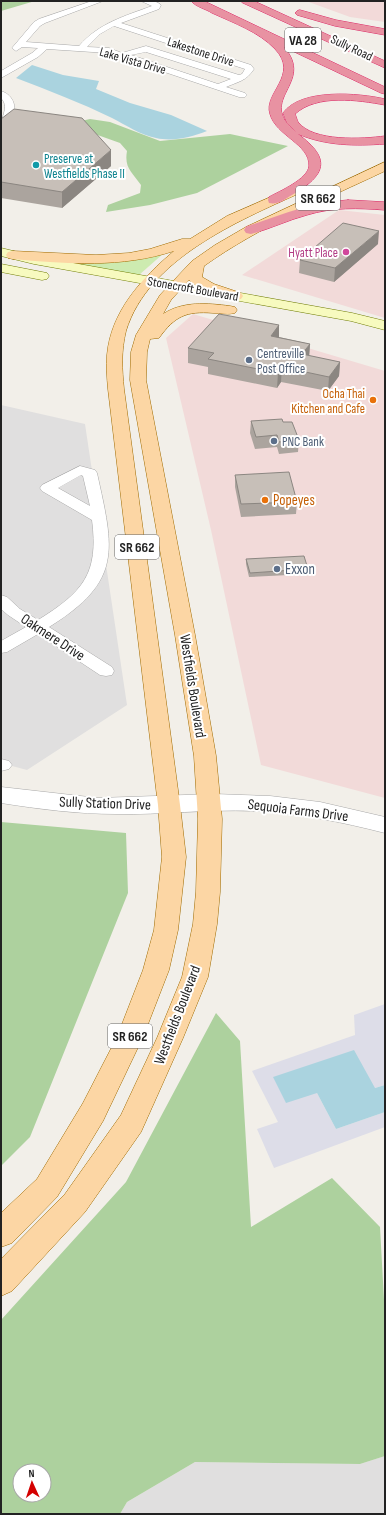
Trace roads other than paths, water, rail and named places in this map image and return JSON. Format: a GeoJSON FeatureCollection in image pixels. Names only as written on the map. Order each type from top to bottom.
{"type":"FeatureCollection","features":[{"type":"Feature","properties":{"kind":"highway"},"geometry":{"type":"LineString","coordinates":[[196,1],[385,91]]}},
{"type":"Feature","properties":{"kind":"highway","name":"Sully Road"},"geometry":{"type":"LineString","coordinates":[[246,1],[385,65]]}},
{"type":"Feature","properties":{"kind":"highway"},"geometry":{"type":"LineString","coordinates":[[279,5],[335,24],[385,32]]}},
{"type":"Feature","properties":{"kind":"highway"},"geometry":{"type":"LineString","coordinates":[[279,5],[385,54]]}},
{"type":"Feature","properties":{"kind":"highway"},"geometry":{"type":"LineString","coordinates":[[253,28],[275,44],[287,59],[289,69],[276,104],[275,115],[280,126],[306,146],[315,157],[315,168],[311,177],[274,200]]}},
{"type":"Feature","properties":{"kind":"highway"},"geometry":{"type":"LineString","coordinates":[[385,102],[356,97],[333,98],[304,104],[292,109],[289,113],[289,119],[295,127],[308,134],[344,141],[385,140]]}},
{"type":"Feature","properties":{"kind":"highway"},"geometry":{"type":"LineString","coordinates":[[251,230],[302,212],[323,207],[355,204],[385,206]]}},
{"type":"Feature","properties":{"kind":"main road","name":"Westfields Boulevard"},"geometry":{"type":"LineString","coordinates":[[1,1281],[75,1203],[130,1123],[170,1038],[195,977],[205,924],[208,892],[209,803],[205,756],[185,635],[139,387],[139,352],[144,335],[165,298],[197,264],[236,237],[385,166]]}},
{"type":"Feature","properties":{"kind":"main road","name":"SR 662"},"geometry":{"type":"LineString","coordinates":[[1,1233],[47,1188],[93,1112],[130,1037],[156,970],[166,930],[174,857],[169,805],[114,370],[115,349],[119,332],[138,289],[167,263],[201,237],[237,216],[323,179]]}},
{"type":"Feature","properties":{"kind":"main road"},"geometry":{"type":"LineString","coordinates":[[7,253],[74,260],[104,260],[147,254],[201,237]]}},
{"type":"Feature","properties":{"kind":"main road","name":"Stonecroft Boulevard"},"geometry":{"type":"LineString","coordinates":[[7,253],[138,289],[165,298],[246,312]]}},
{"type":"Feature","properties":{"kind":"main road"},"geometry":{"type":"LineString","coordinates":[[197,264],[195,278],[210,288],[236,296]]}},
{"type":"Feature","properties":{"kind":"main road"},"geometry":{"type":"LineString","coordinates":[[1,268],[56,279]]}},
{"type":"Feature","properties":{"kind":"main road","name":"Stonecroft Boulevard"},"geometry":{"type":"LineString","coordinates":[[138,289],[176,285],[352,317],[385,326]]}},
{"type":"Feature","properties":{"kind":"main road"},"geometry":{"type":"LineString","coordinates":[[138,365],[147,358],[152,338],[160,324],[171,314],[194,308],[230,310]]}},
{"type":"Feature","properties":{"kind":"street","name":"Lake Vista Drive"},"geometry":{"type":"LineString","coordinates":[[99,1],[42,21],[37,24],[18,46],[82,48],[109,51],[242,95]]}},
{"type":"Feature","properties":{"kind":"street"},"geometry":{"type":"LineString","coordinates":[[82,48],[92,36],[102,28],[156,7],[157,5],[145,1]]}},
{"type":"Feature","properties":{"kind":"street","name":"Lakestone Drive"},"geometry":{"type":"LineString","coordinates":[[114,23],[244,64],[250,69],[246,76],[241,79],[218,87]]}},
{"type":"Feature","properties":{"kind":"street"},"geometry":{"type":"LineString","coordinates":[[1,75],[35,55],[45,46]]}},
{"type":"Feature","properties":{"kind":"street"},"geometry":{"type":"LineString","coordinates":[[123,55],[146,49],[241,79]]}},
{"type":"Feature","properties":{"kind":"street"},"geometry":{"type":"LineString","coordinates":[[1,94],[6,97],[11,106],[9,116],[1,123]]}},
{"type":"Feature","properties":{"kind":"street"},"geometry":{"type":"LineString","coordinates":[[1,648],[75,603],[92,581],[100,566],[101,548],[98,517]]}},
{"type":"Feature","properties":{"kind":"street","name":"Oakmere Drive"},"geometry":{"type":"LineString","coordinates":[[1,600],[14,612],[106,671]]}},
{"type":"Feature","properties":{"kind":"street","name":"Sully Station Drive"},"geometry":{"type":"LineString","coordinates":[[1,795],[32,800],[98,806],[209,803]]}},
{"type":"Feature","properties":{"kind":"street","name":"Sequoia Farms Drive"},"geometry":{"type":"LineString","coordinates":[[209,803],[286,805],[332,812],[385,825]]}},
{"type":"Feature","properties":{"kind":"water"},"geometry":{"type":"Polygon","coordinates":[[[32,65],[63,75],[99,81],[96,89],[130,103],[171,115],[207,131],[188,137],[175,139],[162,139],[144,135],[88,107],[16,78],[32,65]]]}},
{"type":"Feature","properties":{"kind":"water"},"geometry":{"type":"Polygon","coordinates":[[[354,1050],[375,1088],[385,1085],[385,1112],[336,1129],[317,1093],[286,1103],[273,1077],[354,1050]]]}},
{"type":"Feature","properties":{"kind":"place","name":"Preserve at Westfields Phase II"},"geometry":{"type":"Point","coordinates":[36,165]}},
{"type":"Feature","properties":{"kind":"place","name":"Hyatt Place"},"geometry":{"type":"Point","coordinates":[346,252]}},
{"type":"Feature","properties":{"kind":"place","name":"Centreville Post Office"},"geometry":{"type":"Point","coordinates":[249,360]}},
{"type":"Feature","properties":{"kind":"place","name":"Ocha Thai Kitchen and Cafe"},"geometry":{"type":"Point","coordinates":[373,400]}},
{"type":"Feature","properties":{"kind":"place","name":"PNC Bank"},"geometry":{"type":"Point","coordinates":[274,441]}},
{"type":"Feature","properties":{"kind":"place","name":"Popeyes"},"geometry":{"type":"Point","coordinates":[265,500]}},
{"type":"Feature","properties":{"kind":"place","name":"Exxon"},"geometry":{"type":"Point","coordinates":[277,569]}}]}
